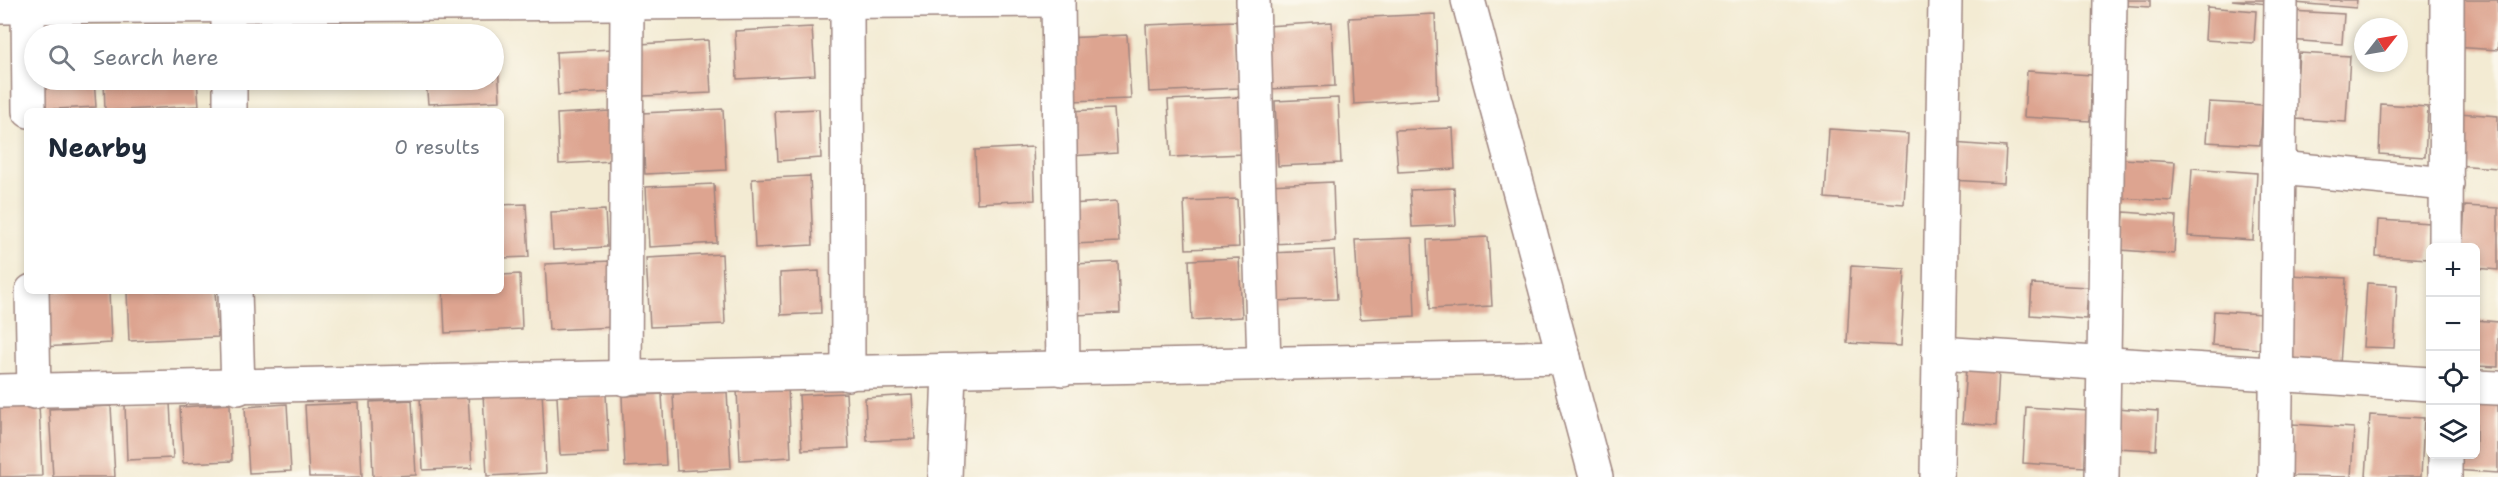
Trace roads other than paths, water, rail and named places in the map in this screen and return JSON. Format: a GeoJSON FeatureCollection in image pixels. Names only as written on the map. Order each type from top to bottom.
{"type":"FeatureCollection","features":[{"type":"Feature","properties":{"kind":"street"},"geometry":{"type":"LineString","coordinates":[[24,76],[14,6],[228,20],[627,2],[1058,0],[1063,369]]}},
{"type":"Feature","properties":{"kind":"street"},"geometry":{"type":"LineString","coordinates":[[1253,0],[1264,364]]}},
{"type":"Feature","properties":{"kind":"street"},"geometry":{"type":"LineString","coordinates":[[1468,0],[1596,477]]}},
{"type":"Feature","properties":{"kind":"street"},"geometry":{"type":"LineString","coordinates":[[1937,477],[1945,0]]}},
{"type":"Feature","properties":{"kind":"street"},"geometry":{"type":"LineString","coordinates":[[2102,477],[2110,0]]}},
{"type":"Feature","properties":{"kind":"street"},"geometry":{"type":"LineString","coordinates":[[2275,477],[2281,0]]}},
{"type":"Feature","properties":{"kind":"street"},"geometry":{"type":"LineString","coordinates":[[2446,243],[2447,0]]}},
{"type":"Feature","properties":{"kind":"street"},"geometry":{"type":"LineString","coordinates":[[847,1],[848,375]]}},
{"type":"Feature","properties":{"kind":"street"},"geometry":{"type":"LineString","coordinates":[[625,379],[627,2]]}},
{"type":"Feature","properties":{"kind":"street"},"geometry":{"type":"LineString","coordinates":[[26,90],[29,108]]}},
{"type":"Feature","properties":{"kind":"street"},"geometry":{"type":"LineString","coordinates":[[230,90],[230,108]]}},
{"type":"Feature","properties":{"kind":"street"},"geometry":{"type":"LineString","coordinates":[[2279,168],[2446,184]]}},
{"type":"Feature","properties":{"kind":"street"},"geometry":{"type":"LineString","coordinates":[[32,294],[34,392]]}},
{"type":"Feature","properties":{"kind":"street"},"geometry":{"type":"LineString","coordinates":[[235,294],[237,387]]}},
{"type":"Feature","properties":{"kind":"street"},"geometry":{"type":"LineString","coordinates":[[1939,353],[2426,384]]}},
{"type":"Feature","properties":{"kind":"street"},"geometry":{"type":"LineString","coordinates":[[0,392],[848,375],[1564,357]]}},
{"type":"Feature","properties":{"kind":"street"},"geometry":{"type":"LineString","coordinates":[[945,477],[949,372]]}},
{"type":"Feature","properties":{"kind":"street"},"geometry":{"type":"LineString","coordinates":[[2480,387],[2498,388]]}},
{"type":"Feature","properties":{"kind":"street"},"geometry":{"type":"LineString","coordinates":[[2445,459],[2445,477]]}}]}
